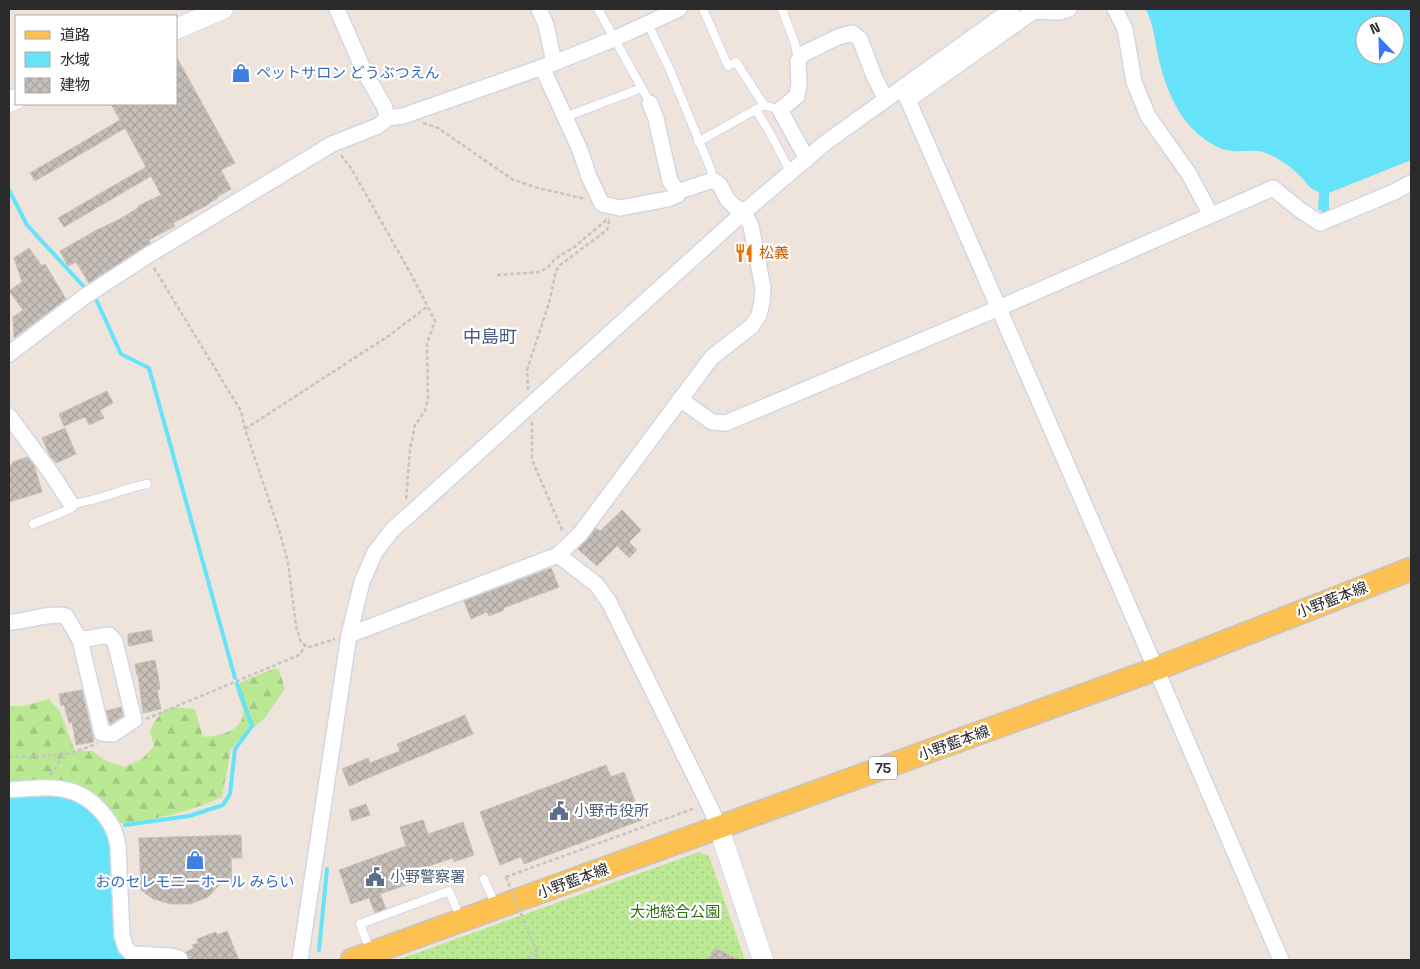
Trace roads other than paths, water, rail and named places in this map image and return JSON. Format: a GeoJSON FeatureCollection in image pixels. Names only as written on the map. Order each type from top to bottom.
{"type":"FeatureCollection","features":[{"type":"Feature","properties":{"kind":"main road","name":"小野藍本線"},"geometry":{"type":"LineString","coordinates":[[362,957],[1156,669],[1411,569]]}},
{"type":"Feature","properties":{"kind":"street"},"geometry":{"type":"LineString","coordinates":[[178,28],[223,9]]}},
{"type":"Feature","properties":{"kind":"street"},"geometry":{"type":"LineString","coordinates":[[337,9],[364,71],[384,106],[388,118]]}},
{"type":"Feature","properties":{"kind":"street"},"geometry":{"type":"LineString","coordinates":[[349,635],[564,550],[580,534],[712,357],[752,326],[759,315],[763,288],[750,226],[744,212],[727,200],[720,185],[712,180],[660,200],[620,208],[608,208],[565,117],[548,65],[546,25],[539,9]]}},
{"type":"Feature","properties":{"kind":"street"},"geometry":{"type":"LineString","coordinates":[[9,354],[84,298],[147,256],[332,144],[378,126],[388,118],[403,116],[614,40],[648,24],[662,12],[679,9]]}},
{"type":"Feature","properties":{"kind":"street"},"geometry":{"type":"LineString","coordinates":[[905,94],[1012,9]]}},
{"type":"Feature","properties":{"kind":"street"},"geometry":{"type":"LineString","coordinates":[[300,960],[349,635],[362,582],[375,552],[393,529],[744,212],[825,143],[886,100],[905,94],[1033,10],[1059,12],[1069,9]]}},
{"type":"Feature","properties":{"kind":"street"},"geometry":{"type":"LineString","coordinates":[[1115,9],[1126,29],[1134,82],[1148,116],[1189,174],[1211,216]]}},
{"type":"Feature","properties":{"kind":"street"},"geometry":{"type":"LineString","coordinates":[[807,159],[780,110],[797,96],[799,84],[798,61],[803,54],[838,37],[852,33],[860,39],[874,76],[886,100]]}},
{"type":"Feature","properties":{"kind":"street"},"geometry":{"type":"LineString","coordinates":[[905,94],[1281,960]]}},
{"type":"Feature","properties":{"kind":"street"},"geometry":{"type":"LineString","coordinates":[[650,103],[656,119],[670,181],[677,192]]}},
{"type":"Feature","properties":{"kind":"street"},"geometry":{"type":"LineString","coordinates":[[680,399],[712,422],[726,423],[999,308],[1273,188],[1300,210],[1320,223],[1411,183]]}},
{"type":"Feature","properties":{"kind":"street"},"geometry":{"type":"LineString","coordinates":[[9,416],[71,504]]}},
{"type":"Feature","properties":{"kind":"street"},"geometry":{"type":"LineString","coordinates":[[564,550],[596,584],[609,602],[706,798],[719,828],[763,960]]}},
{"type":"Feature","properties":{"kind":"street"},"geometry":{"type":"LineString","coordinates":[[9,622],[19,622],[57,614],[66,616],[80,640],[102,733],[112,734],[134,720],[115,642],[109,635],[80,640]]}},
{"type":"Feature","properties":{"kind":"street"},"geometry":{"type":"LineString","coordinates":[[9,790],[42,787],[64,789],[89,799],[108,818],[116,832],[122,936],[126,948],[132,954],[171,956],[180,960]]}},
{"type":"Feature","properties":{"kind":"lane"},"geometry":{"type":"LineString","coordinates":[[598,9],[650,103]]}},
{"type":"Feature","properties":{"kind":"lane"},"geometry":{"type":"LineString","coordinates":[[703,9],[728,66],[736,62],[764,105],[780,110]]}},
{"type":"Feature","properties":{"kind":"lane"},"geometry":{"type":"LineString","coordinates":[[782,9],[795,44],[798,61]]}},
{"type":"Feature","properties":{"kind":"lane"},"geometry":{"type":"LineString","coordinates":[[648,24],[670,70],[711,170],[712,180]]}},
{"type":"Feature","properties":{"kind":"lane"},"geometry":{"type":"LineString","coordinates":[[565,117],[642,88]]}},
{"type":"Feature","properties":{"kind":"lane"},"geometry":{"type":"LineString","coordinates":[[698,142],[764,105]]}},
{"type":"Feature","properties":{"kind":"lane"},"geometry":{"type":"LineString","coordinates":[[756,110],[791,173]]}},
{"type":"Feature","properties":{"kind":"lane"},"geometry":{"type":"LineString","coordinates":[[33,524],[70,509],[71,504],[105,498],[129,488],[147,484]]}},
{"type":"Feature","properties":{"kind":"lane"},"geometry":{"type":"LineString","coordinates":[[484,879],[496,908]]}},
{"type":"Feature","properties":{"kind":"lane"},"geometry":{"type":"LineString","coordinates":[[362,957],[360,924],[449,890],[462,921]]}},
{"type":"Feature","properties":{"kind":"water"},"geometry":{"type":"Polygon","coordinates":[[[1146,9],[1411,9],[1411,160],[1329,193],[1329,210],[1323,215],[1321,210],[1318,210],[1319,192],[1310,187],[1285,163],[1262,152],[1232,151],[1220,148],[1207,141],[1187,123],[1179,112],[1167,87],[1159,60],[1153,28],[1146,9]]]}},
{"type":"Feature","properties":{"kind":"water"},"geometry":{"type":"Polygon","coordinates":[[[40,792],[87,802],[113,833],[117,923],[121,954],[129,960],[9,960],[9,795],[40,792]]]}},
{"type":"Feature","properties":{"kind":"waterway"},"geometry":{"type":"LineString","coordinates":[[9,190],[27,225],[85,288]]}},
{"type":"Feature","properties":{"kind":"waterway"},"geometry":{"type":"LineString","coordinates":[[95,297],[121,354],[149,368],[235,678]]}},
{"type":"Feature","properties":{"kind":"waterway"},"geometry":{"type":"LineString","coordinates":[[125,825],[189,816],[223,805],[230,794],[235,749],[252,726],[237,684]]}},
{"type":"Feature","properties":{"kind":"waterway"},"geometry":{"type":"LineString","coordinates":[[319,950],[327,869]]}},
{"type":"Feature","properties":{"kind":"place","name":"ペットサロン どうぶつえん"},"geometry":{"type":"Point","coordinates":[241,73]}},
{"type":"Feature","properties":{"kind":"place","name":"松義"},"geometry":{"type":"Point","coordinates":[744,253]}},
{"type":"Feature","properties":{"kind":"place","name":"小野市役所"},"geometry":{"type":"Point","coordinates":[559,811]}},
{"type":"Feature","properties":{"kind":"place","name":"おのセレモニーホール みらい"},"geometry":{"type":"Point","coordinates":[195,860]}},
{"type":"Feature","properties":{"kind":"place","name":"小野警察署"},"geometry":{"type":"Point","coordinates":[375,877]}},
{"type":"Feature","properties":{"kind":"district","name":"中島町"},"geometry":{"type":"Point","coordinates":[490,337]}},
{"type":"Feature","properties":{"kind":"park label","name":"大池総合公園"},"geometry":{"type":"Point","coordinates":[675,912]}}]}
